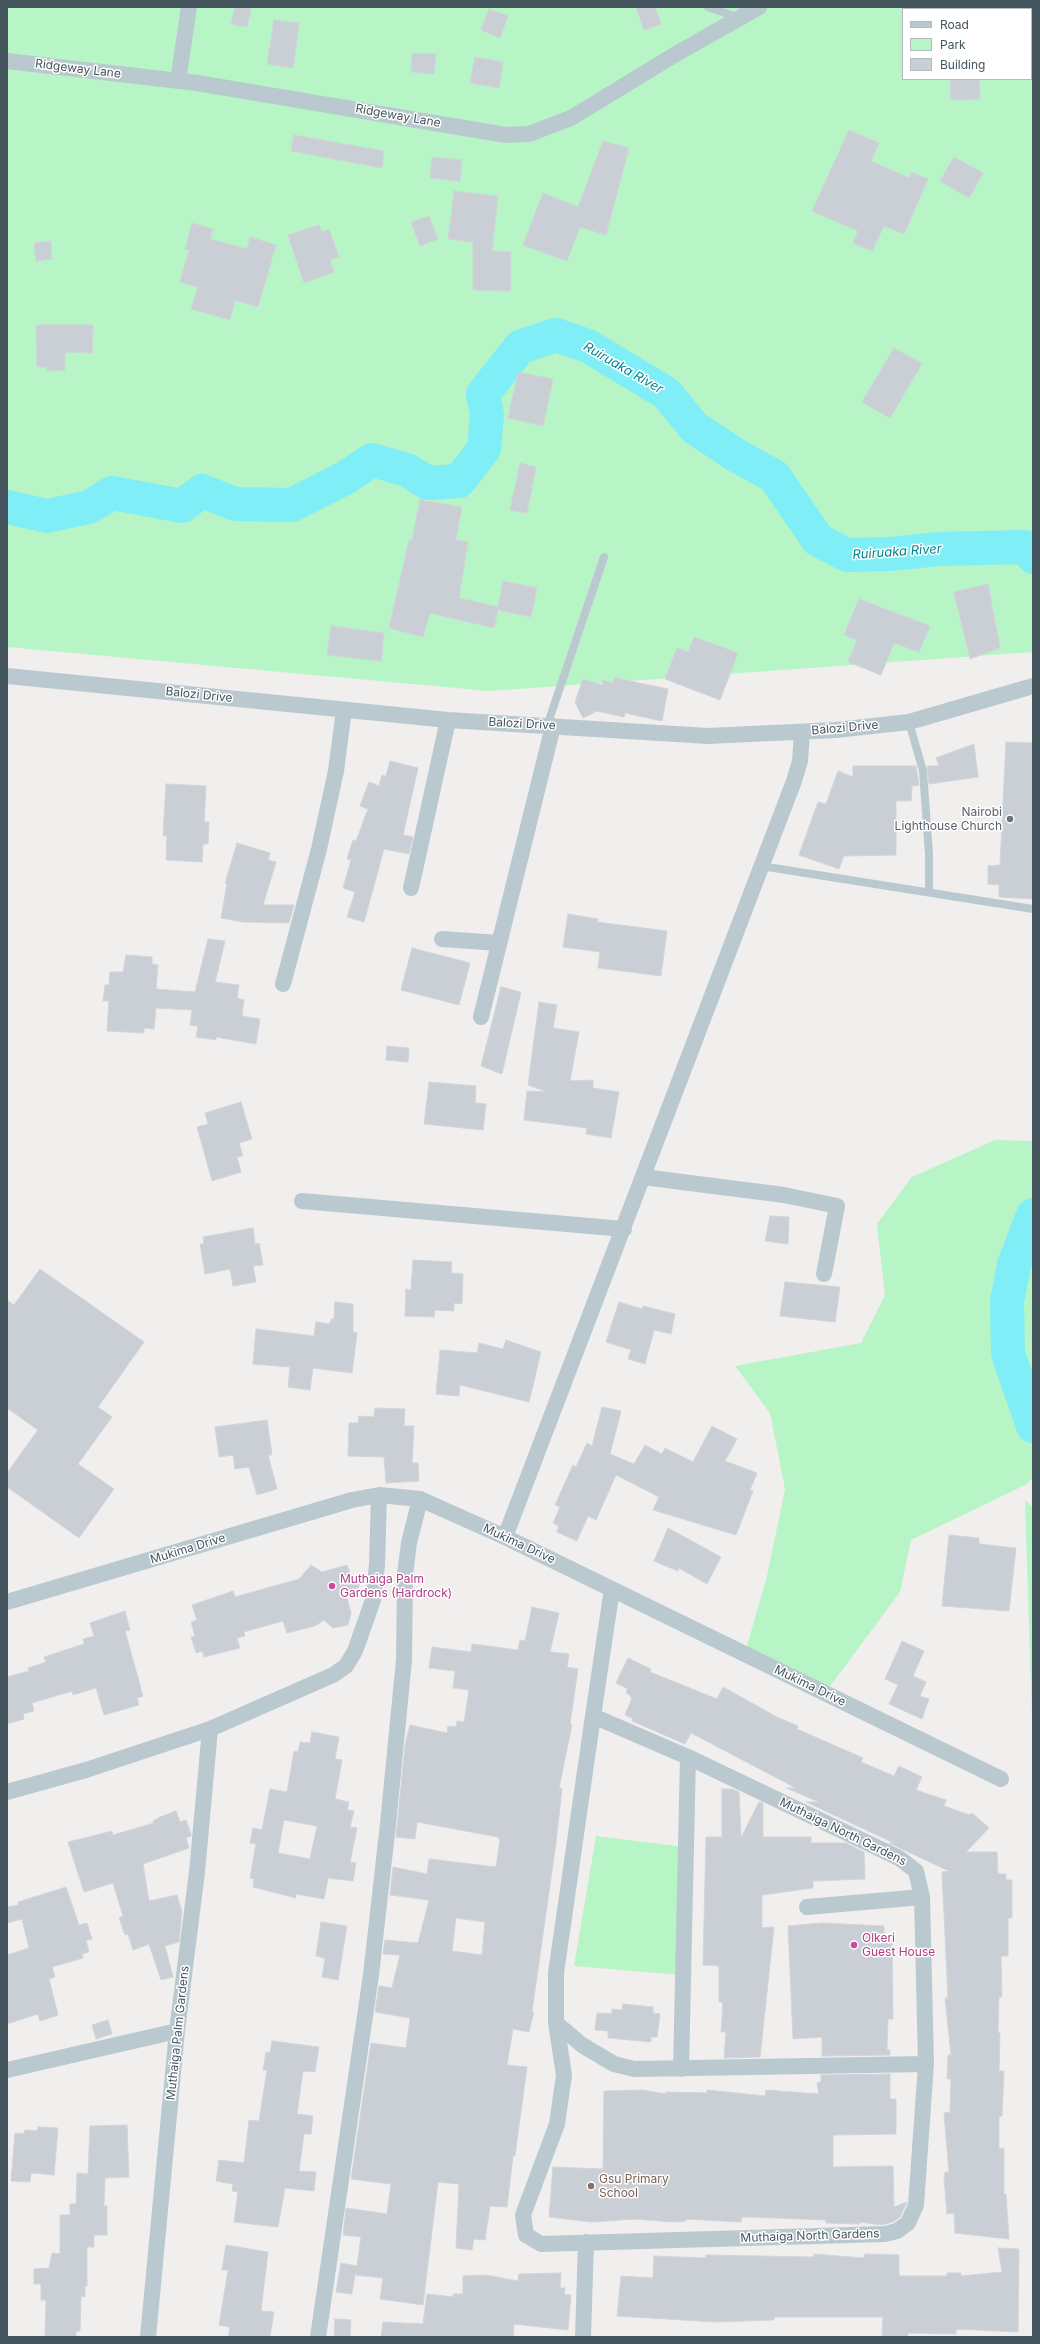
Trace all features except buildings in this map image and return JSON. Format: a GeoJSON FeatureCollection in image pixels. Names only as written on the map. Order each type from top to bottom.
{"type":"FeatureCollection","features":[{"type":"Feature","properties":{"kind":"street"},"geometry":{"type":"LineString","coordinates":[[178,81],[189,7]]}},
{"type":"Feature","properties":{"kind":"street","name":"Ridgeway Lane"},"geometry":{"type":"LineString","coordinates":[[7,61],[178,81],[506,134],[529,134],[570,118],[759,7]]}},
{"type":"Feature","properties":{"kind":"street","name":"Balozi Drive"},"geometry":{"type":"LineString","coordinates":[[7,676],[448,720],[708,736],[802,732],[908,722],[1033,686]]}},
{"type":"Feature","properties":{"kind":"street"},"geometry":{"type":"LineString","coordinates":[[283,984],[320,842],[336,771],[344,710]]}},
{"type":"Feature","properties":{"kind":"street"},"geometry":{"type":"LineString","coordinates":[[411,888],[448,720]]}},
{"type":"Feature","properties":{"kind":"street"},"geometry":{"type":"LineString","coordinates":[[481,1017],[550,726]]}},
{"type":"Feature","properties":{"kind":"street"},"geometry":{"type":"LineString","coordinates":[[505,1537],[624,1228],[800,761],[802,732]]}},
{"type":"Feature","properties":{"kind":"street"},"geometry":{"type":"LineString","coordinates":[[442,939],[499,943]]}},
{"type":"Feature","properties":{"kind":"street"},"geometry":{"type":"LineString","coordinates":[[643,1177],[784,1195],[837,1206],[824,1274]]}},
{"type":"Feature","properties":{"kind":"street"},"geometry":{"type":"LineString","coordinates":[[302,1201],[624,1228]]}},
{"type":"Feature","properties":{"kind":"street"},"geometry":{"type":"LineString","coordinates":[[7,1792],[86,1770],[210,1728],[333,1675],[346,1666],[355,1651],[373,1600],[377,1565],[379,1495]]}},
{"type":"Feature","properties":{"kind":"street","name":"Mukima Drive"},"geometry":{"type":"LineString","coordinates":[[7,1602],[338,1504],[379,1495],[420,1499],[505,1537],[1001,1779]]}},
{"type":"Feature","properties":{"kind":"street"},"geometry":{"type":"LineString","coordinates":[[318,2337],[371,1975],[404,1660],[405,1574],[409,1543],[420,1499]]}},
{"type":"Feature","properties":{"kind":"street","name":"Muthaiga North Gardens"},"geometry":{"type":"LineString","coordinates":[[593,1716],[688,1757],[899,1858],[916,1870],[922,1898],[926,2064],[916,2205],[908,2224],[897,2231],[885,2234],[541,2244],[526,2235],[522,2215],[558,2117],[564,2075],[556,2023],[556,1973],[593,1716],[612,1589]]}},
{"type":"Feature","properties":{"kind":"street","name":"Muthaiga Palm Gardens"},"geometry":{"type":"LineString","coordinates":[[148,2337],[176,2030],[197,1872],[210,1728]]}},
{"type":"Feature","properties":{"kind":"street"},"geometry":{"type":"LineString","coordinates":[[681,2069],[688,1757]]}},
{"type":"Feature","properties":{"kind":"street"},"geometry":{"type":"LineString","coordinates":[[807,1907],[922,1898]]}},
{"type":"Feature","properties":{"kind":"street"},"geometry":{"type":"LineString","coordinates":[[556,2023],[582,2045],[614,2064],[634,2069],[926,2064]]}},
{"type":"Feature","properties":{"kind":"street"},"geometry":{"type":"LineString","coordinates":[[7,2070],[176,2030]]}},
{"type":"Feature","properties":{"kind":"street"},"geometry":{"type":"LineString","coordinates":[[583,2337],[586,2242]]}},
{"type":"Feature","properties":{"kind":"lane"},"geometry":{"type":"LineString","coordinates":[[708,7],[739,18]]}},
{"type":"Feature","properties":{"kind":"lane"},"geometry":{"type":"LineString","coordinates":[[550,726],[604,558]]}},
{"type":"Feature","properties":{"kind":"lane"},"geometry":{"type":"LineString","coordinates":[[908,722],[923,771],[930,892]]}},
{"type":"Feature","properties":{"kind":"lane"},"geometry":{"type":"LineString","coordinates":[[761,866],[1033,909]]}},
{"type":"Feature","properties":{"kind":"green space"},"geometry":{"type":"Polygon","coordinates":[[[7,7],[1033,7],[1033,652],[489,691],[7,647],[7,7]]]}},
{"type":"Feature","properties":{"kind":"green space"},"geometry":{"type":"Polygon","coordinates":[[[995,1140],[1033,1141],[1033,1478],[1025,1485],[911,1540],[900,1592],[828,1689],[745,1653],[767,1576],[785,1489],[770,1413],[735,1366],[861,1343],[885,1295],[877,1224],[912,1177],[995,1140]]]}},
{"type":"Feature","properties":{"kind":"green space"},"geometry":{"type":"Polygon","coordinates":[[[1025,1500],[1033,1508],[1033,1749],[1025,1500]]]}},
{"type":"Feature","properties":{"kind":"green space"},"geometry":{"type":"Polygon","coordinates":[[[596,1836],[685,1847],[682,1975],[574,1966],[596,1836]]]}},
{"type":"Feature","properties":{"kind":"waterway","name":"Ruiruaka River"},"geometry":{"type":"LineString","coordinates":[[7,507],[47,516],[89,507],[112,493],[182,506],[202,491],[235,504],[292,505],[345,478],[372,460],[407,470],[428,483],[459,481],[484,449],[487,415],[483,394],[520,347],[556,335],[588,346],[666,393],[695,428],[739,457],[774,476],[818,540],[847,555],[891,554],[938,549],[1025,547],[1033,557]]}},
{"type":"Feature","properties":{"kind":"waterway","name":"Ruiruaka River"},"geometry":{"type":"LineString","coordinates":[[1033,1215],[1014,1265],[1007,1301],[1008,1354],[1033,1426]]}},
{"type":"Feature","properties":{"kind":"place","name":"Nairobi Lighthouse Church"},"geometry":{"type":"Point","coordinates":[1010,819]}},
{"type":"Feature","properties":{"kind":"place","name":"Muthaiga Palm Gardens (Hardrock)"},"geometry":{"type":"Point","coordinates":[332,1586]}},
{"type":"Feature","properties":{"kind":"place","name":"Olkeri Guest House"},"geometry":{"type":"Point","coordinates":[854,1945]}},
{"type":"Feature","properties":{"kind":"place","name":"Gsu Primary School"},"geometry":{"type":"Point","coordinates":[591,2186]}}]}
